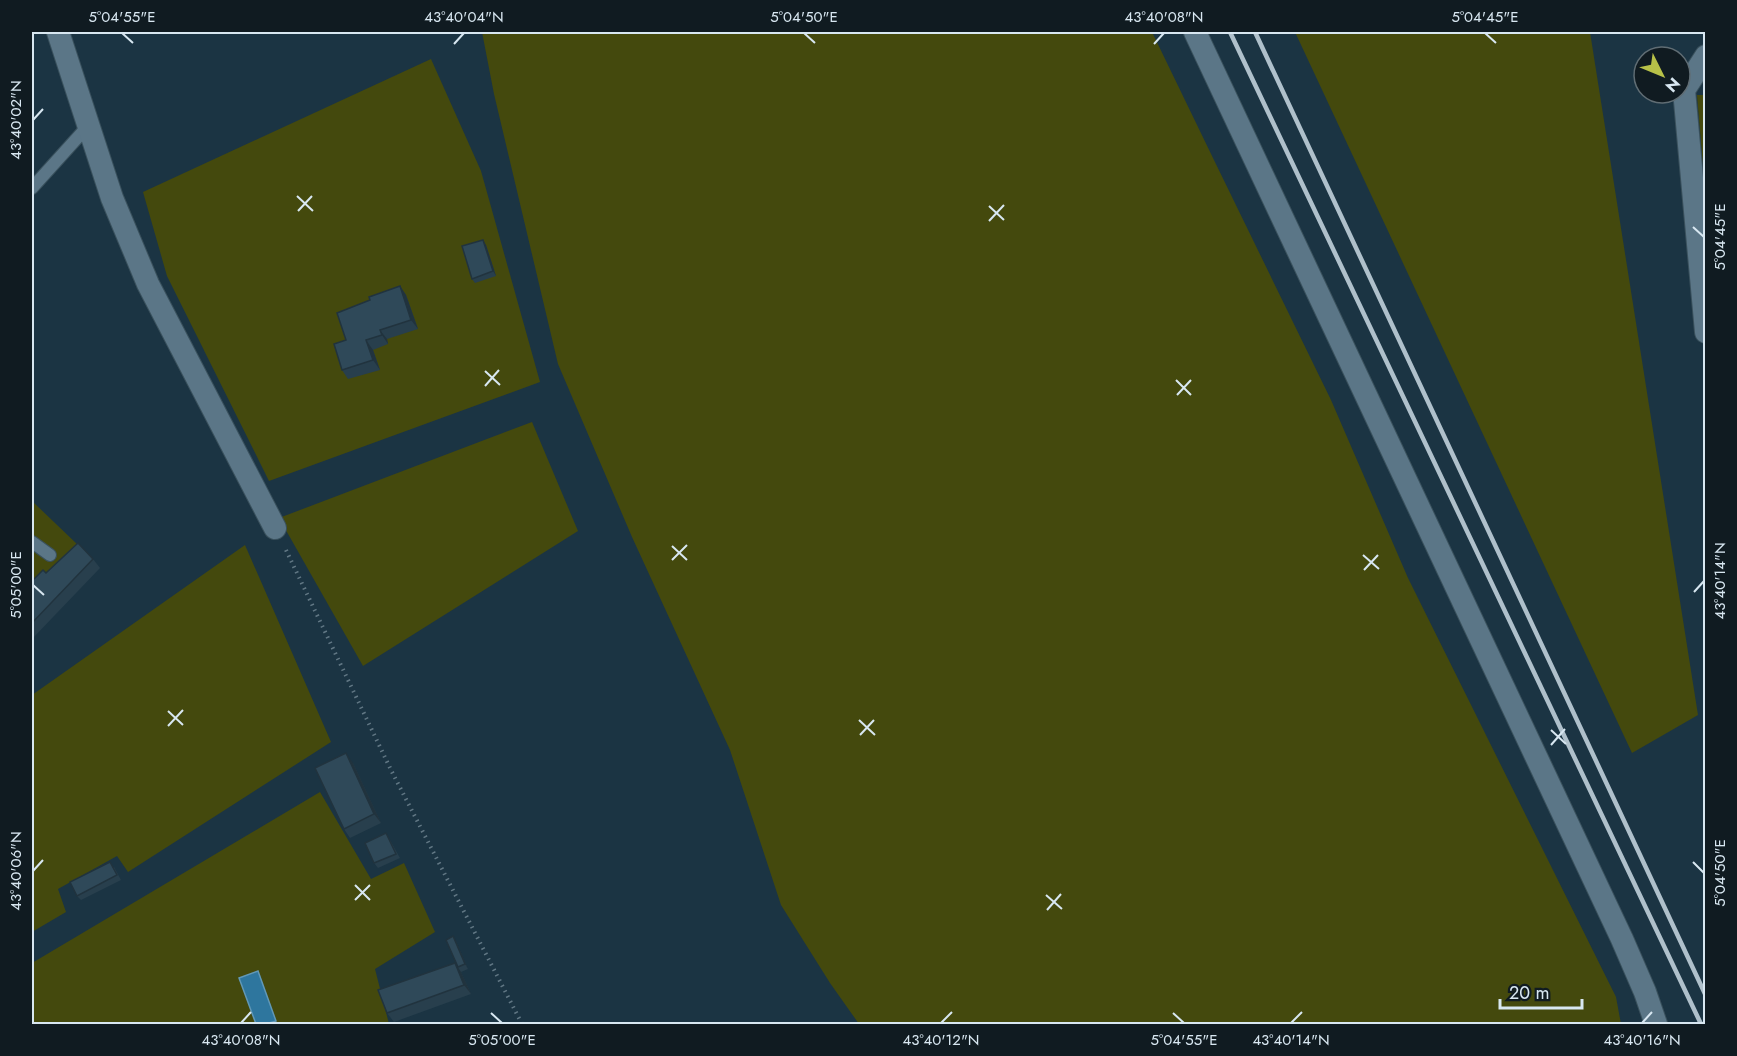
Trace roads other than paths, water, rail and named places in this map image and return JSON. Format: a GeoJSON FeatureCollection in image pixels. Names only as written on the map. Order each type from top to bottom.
{"type":"FeatureCollection","features":[{"type":"Feature","properties":{"kind":"street"},"geometry":{"type":"LineString","coordinates":[[58,32],[112,198],[148,284],[275,528]]}},
{"type":"Feature","properties":{"kind":"street"},"geometry":{"type":"LineString","coordinates":[[1195,32],[1622,939],[1656,1024]]}},
{"type":"Feature","properties":{"kind":"street"},"geometry":{"type":"LineString","coordinates":[[1706,56],[1684,90],[1706,332]]}},
{"type":"Feature","properties":{"kind":"lane"},"geometry":{"type":"LineString","coordinates":[[32,188],[88,126]]}},
{"type":"Feature","properties":{"kind":"lane"},"geometry":{"type":"LineString","coordinates":[[32,542],[50,555]]}},
{"type":"Feature","properties":{"kind":"water"},"geometry":{"type":"Polygon","coordinates":[[[258,971],[276,1021],[266,1024],[256,1024],[239,978],[258,971]]]}},
{"type":"Feature","properties":{"kind":"railway"},"geometry":{"type":"LineString","coordinates":[[1230,32],[1701,1024]]}},
{"type":"Feature","properties":{"kind":"railway"},"geometry":{"type":"LineString","coordinates":[[1255,32],[1706,996]]}}]}
